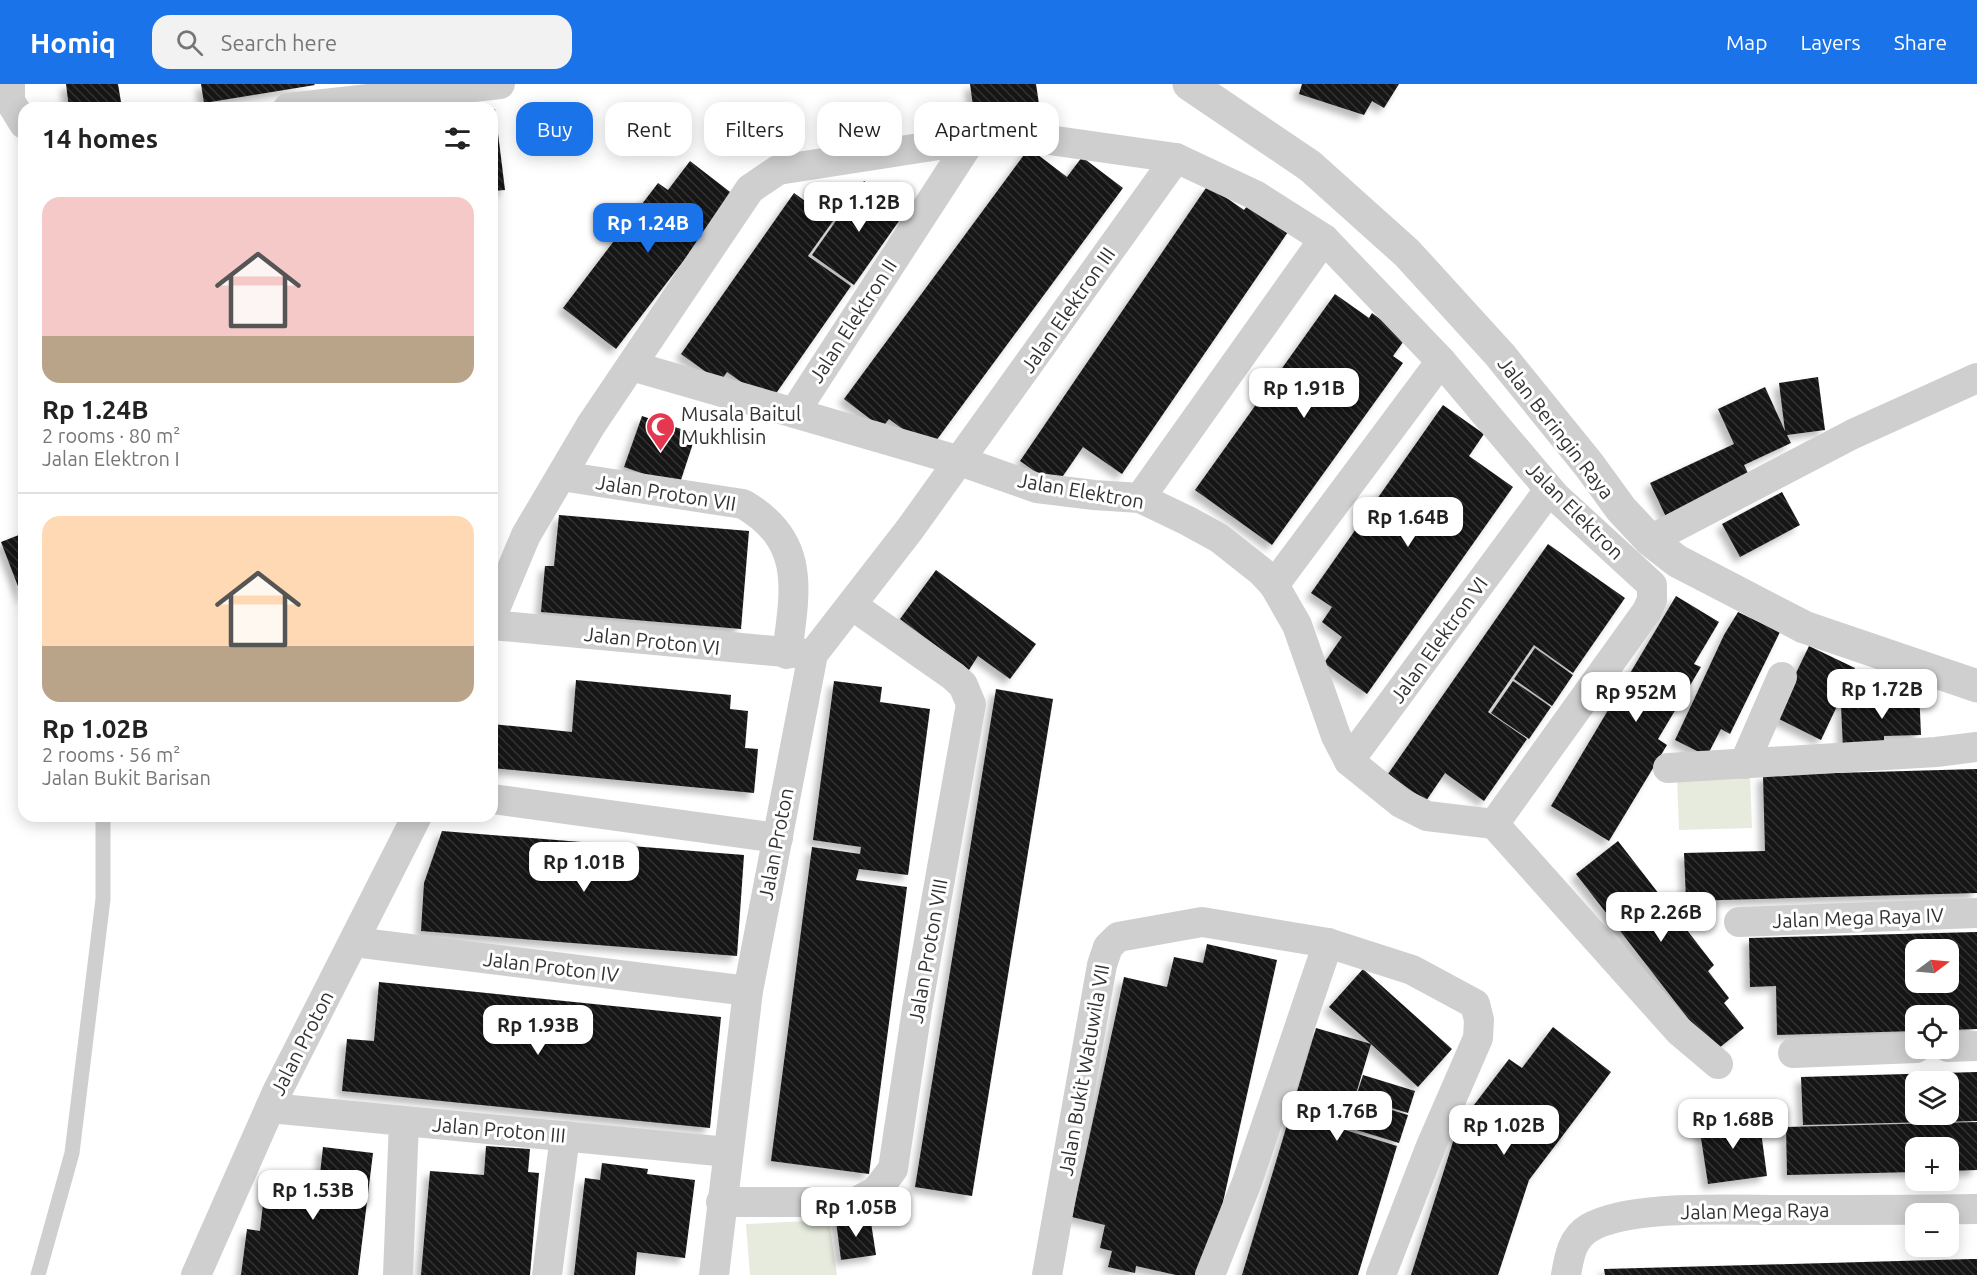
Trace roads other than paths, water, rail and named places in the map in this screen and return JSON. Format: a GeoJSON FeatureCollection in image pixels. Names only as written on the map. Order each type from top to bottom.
{"type":"FeatureCollection","features":[{"type":"Feature","properties":{"kind":"street"},"geometry":{"type":"LineString","coordinates":[[10,84],[10,101],[18,114]]}},
{"type":"Feature","properties":{"kind":"street"},"geometry":{"type":"LineString","coordinates":[[341,102],[500,84]]}},
{"type":"Feature","properties":{"kind":"street","name":"Jalan Beringin Raya"},"geometry":{"type":"LineString","coordinates":[[1189,84],[1310,166],[1407,253],[1500,356],[1589,465],[1621,509],[1650,540],[1677,561],[1804,627],[1977,686]]}},
{"type":"Feature","properties":{"kind":"street","name":"Jalan Elektron"},"geometry":{"type":"LineString","coordinates":[[914,149],[778,170],[750,189],[632,366],[794,413],[954,469],[1037,488],[1140,498],[1219,538],[1262,572],[1274,585],[1297,625],[1336,736],[1349,761],[1401,803],[1427,816],[1494,825],[1647,611],[1652,600],[1652,585],[1549,490],[1441,362],[1324,239],[1255,195],[1176,158],[1059,141]]}},
{"type":"Feature","properties":{"kind":"street","name":"Jalan Elektron II"},"geometry":{"type":"LineString","coordinates":[[794,413],[961,156]]}},
{"type":"Feature","properties":{"kind":"street","name":"Jalan Elektron III"},"geometry":{"type":"LineString","coordinates":[[954,469],[1176,158]]}},
{"type":"Feature","properties":{"kind":"street"},"geometry":{"type":"LineString","coordinates":[[1140,498],[1324,239]]}},
{"type":"Feature","properties":{"kind":"street"},"geometry":{"type":"LineString","coordinates":[[1274,585],[1441,362]]}},
{"type":"Feature","properties":{"kind":"street"},"geometry":{"type":"LineString","coordinates":[[498,602],[526,535],[591,425],[632,366]]}},
{"type":"Feature","properties":{"kind":"street"},"geometry":{"type":"LineString","coordinates":[[1650,540],[1853,434],[1977,378]]}},
{"type":"Feature","properties":{"kind":"street","name":"Jalan Proton"},"geometry":{"type":"LineString","coordinates":[[714,1275],[748,991],[778,838],[800,654],[853,606],[954,469]]}},
{"type":"Feature","properties":{"kind":"street","name":"Jalan Proton VII"},"geometry":{"type":"LineString","coordinates":[[561,476],[743,504],[763,515],[791,554],[796,587],[800,654]]}},
{"type":"Feature","properties":{"kind":"street","name":"Jalan Elektron VI"},"geometry":{"type":"LineString","coordinates":[[1349,761],[1549,490]]}},
{"type":"Feature","properties":{"kind":"street","name":"Jalan Proton VIII"},"geometry":{"type":"LineString","coordinates":[[721,1202],[856,1202],[876,1191],[893,1169],[917,1009],[971,704],[963,685],[953,676],[853,606]]}},
{"type":"Feature","properties":{"kind":"street","name":"Jalan Proton VI"},"geometry":{"type":"LineString","coordinates":[[498,626],[800,654]]}},
{"type":"Feature","properties":{"kind":"street"},"geometry":{"type":"LineString","coordinates":[[1744,764],[1782,677]]}},
{"type":"Feature","properties":{"kind":"street"},"geometry":{"type":"LineString","coordinates":[[1668,768],[1936,752],[1977,747]]}},
{"type":"Feature","properties":{"kind":"street"},"geometry":{"type":"LineString","coordinates":[[498,800],[778,838]]}},
{"type":"Feature","properties":{"kind":"street","name":"Jalan Proton"},"geometry":{"type":"LineString","coordinates":[[196,1275],[270,1108],[414,822]]}},
{"type":"Feature","properties":{"kind":"street"},"geometry":{"type":"LineString","coordinates":[[1494,825],[1679,1031],[1718,1064]]}},
{"type":"Feature","properties":{"kind":"street","name":"Jalan Mega Raya IV"},"geometry":{"type":"LineString","coordinates":[[1738,922],[1977,913]]}},
{"type":"Feature","properties":{"kind":"street","name":"Jalan Bukit Watuwila VII"},"geometry":{"type":"LineString","coordinates":[[1047,1275],[1102,965],[1108,947],[1118,937],[1202,922],[1328,943],[1412,970],[1475,1004],[1479,1020],[1478,1038],[1431,1146],[1381,1275]]}},
{"type":"Feature","properties":{"kind":"street","name":"Jalan Proton IV"},"geometry":{"type":"LineString","coordinates":[[354,942],[748,991]]}},
{"type":"Feature","properties":{"kind":"street"},"geometry":{"type":"LineString","coordinates":[[1210,1275],[1247,1182],[1328,943]]}},
{"type":"Feature","properties":{"kind":"street"},"geometry":{"type":"LineString","coordinates":[[1959,1047],[1977,1046]]}},
{"type":"Feature","properties":{"kind":"street"},"geometry":{"type":"LineString","coordinates":[[1793,1053],[1905,1048]]}},
{"type":"Feature","properties":{"kind":"street","name":"Jalan Proton III"},"geometry":{"type":"LineString","coordinates":[[270,1108],[728,1152]]}},
{"type":"Feature","properties":{"kind":"street"},"geometry":{"type":"LineString","coordinates":[[398,1275],[404,1121]]}},
{"type":"Feature","properties":{"kind":"street"},"geometry":{"type":"LineString","coordinates":[[547,1275],[566,1136]]}},
{"type":"Feature","properties":{"kind":"street","name":"Jalan Mega Raya"},"geometry":{"type":"LineString","coordinates":[[1566,1275],[1569,1257],[1578,1236],[1606,1221],[1640,1214],[1702,1210],[1977,1209]]}},
{"type":"Feature","properties":{"kind":"lane"},"geometry":{"type":"LineString","coordinates":[[38,1275],[72,1152],[102,899],[103,822]]}},
{"type":"Feature","properties":{"kind":"place","name":"Musala Baitul Mukhlisin"},"geometry":{"type":"Point","coordinates":[660,452]}}]}
